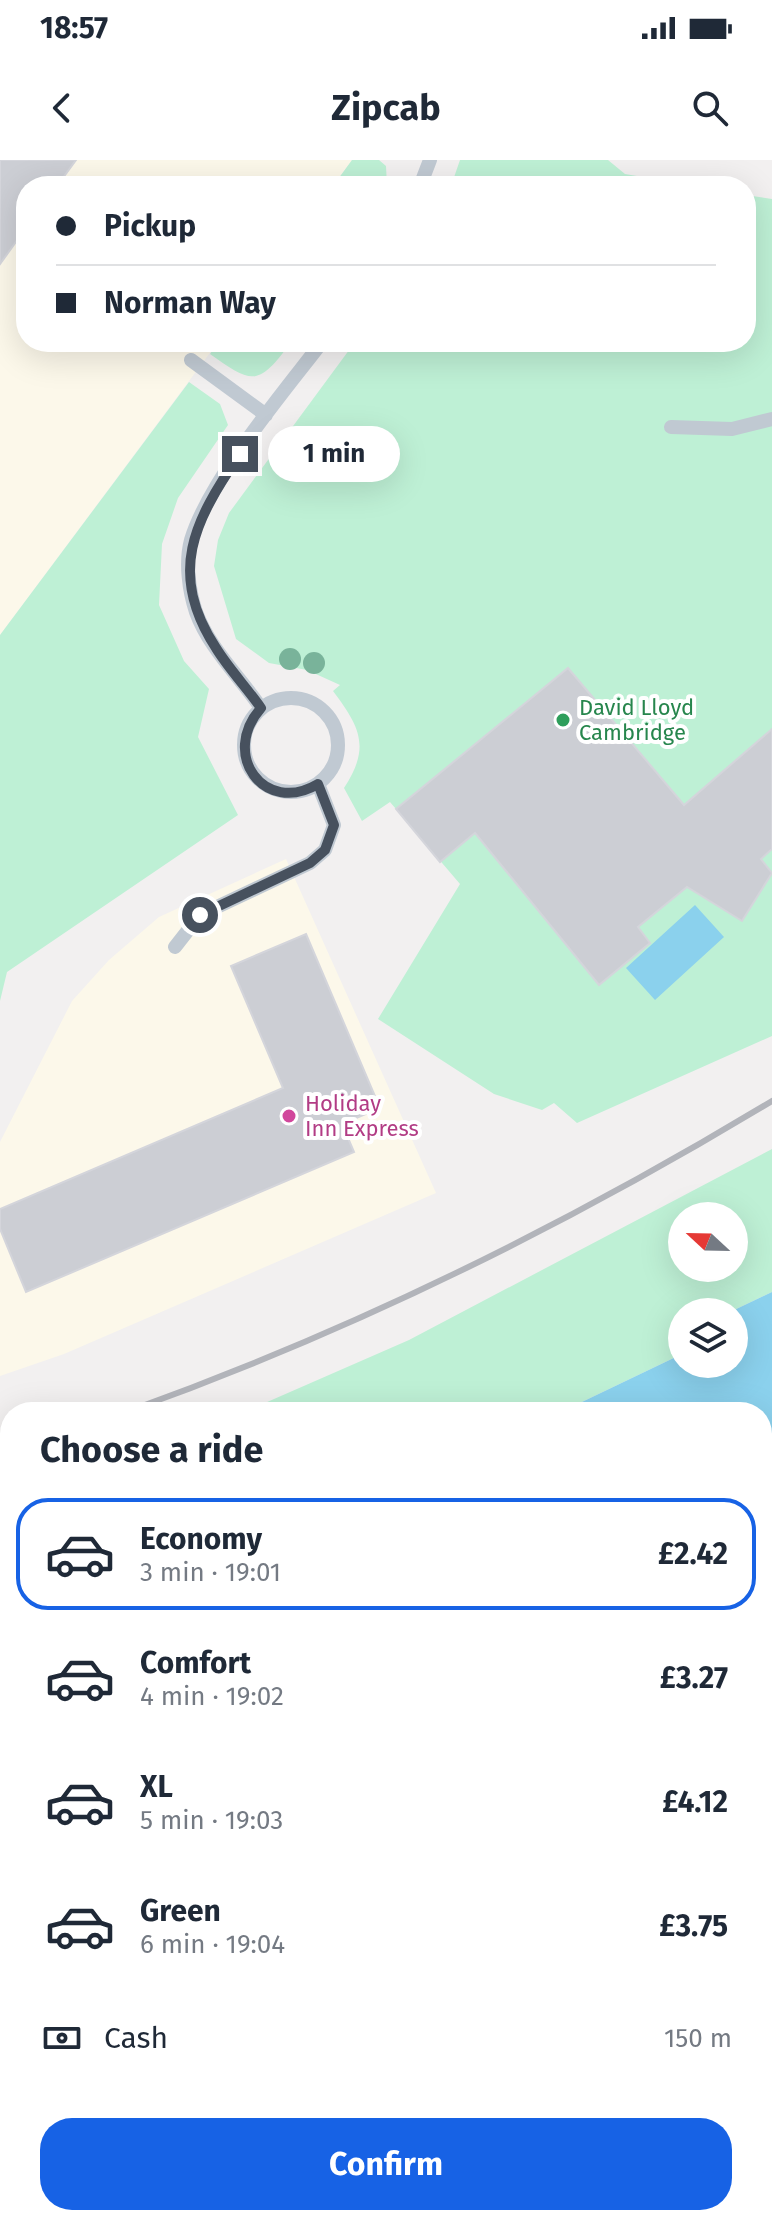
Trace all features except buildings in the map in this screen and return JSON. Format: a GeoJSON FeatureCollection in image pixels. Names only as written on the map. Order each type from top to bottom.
{"type":"FeatureCollection","features":[{"type":"Feature","properties":{"kind":"lane"},"geometry":{"type":"LineString","coordinates":[[261,708],[216,649],[196,613],[189,577],[191,542],[203,512],[266,415],[314,352]]}},
{"type":"Feature","properties":{"kind":"lane"},"geometry":{"type":"LineString","coordinates":[[191,360],[266,415]]}},
{"type":"Feature","properties":{"kind":"lane"},"geometry":{"type":"LineString","coordinates":[[671,427],[732,429],[772,419]]}},
{"type":"Feature","properties":{"kind":"lane"},"geometry":{"type":"LineString","coordinates":[[298,698],[326,713],[336,732],[337,757],[318,784],[302,792],[280,792],[268,788],[250,771],[244,753],[245,731],[261,708],[275,700],[298,698]]}},
{"type":"Feature","properties":{"kind":"lane"},"geometry":{"type":"LineString","coordinates":[[175,947],[200,915],[310,863],[325,850],[334,825],[318,784]]}},
{"type":"Feature","properties":{"kind":"shaded area"},"geometry":{"type":"Polygon","coordinates":[[[0,160],[352,160],[340,176],[16,176],[16,352],[211,352],[0,635],[0,160]]]}},
{"type":"Feature","properties":{"kind":"shaded area"},"geometry":{"type":"Polygon","coordinates":[[[286,859],[436,1193],[64,1354],[0,1376],[0,1142],[72,1001],[109,960],[159,917],[286,859]]]}},
{"type":"Feature","properties":{"kind":"green space"},"geometry":{"type":"Polygon","coordinates":[[[352,160],[379,160],[386,166],[386,176],[340,176],[352,160]]]}},
{"type":"Feature","properties":{"kind":"green space"},"geometry":{"type":"Polygon","coordinates":[[[460,160],[608,160],[625,174],[637,176],[454,176],[460,160]]]}},
{"type":"Feature","properties":{"kind":"green space","name":"David Lloyd Cambridge"},"geometry":{"type":"Polygon","coordinates":[[[756,197],[772,199],[772,1036],[577,1123],[554,1103],[542,1110],[494,1094],[378,1019],[460,884],[390,802],[362,821],[344,788],[360,749],[350,716],[333,691],[340,685],[307,670],[269,663],[236,639],[214,566],[218,540],[229,513],[348,352],[756,352],[756,197]]]}},
{"type":"Feature","properties":{"kind":"green space"},"geometry":{"type":"Polygon","coordinates":[[[283,352],[271,367],[255,376],[236,371],[210,354],[283,352]]]}},
{"type":"Feature","properties":{"kind":"green space"},"geometry":{"type":"Polygon","coordinates":[[[189,382],[220,404],[228,425],[178,498],[162,544],[159,605],[184,661],[209,689],[198,737],[238,815],[7,972],[0,1001],[0,635],[189,382]]]}},
{"type":"Feature","properties":{"kind":"green space"},"geometry":{"type":"Polygon","coordinates":[[[772,1149],[772,1292],[748,1303],[748,1298],[668,1298],[668,1361],[582,1402],[267,1402],[409,1340],[668,1204],[668,1282],[748,1282],[748,1202],[671,1202],[772,1149]]]}},
{"type":"Feature","properties":{"kind":"water"},"geometry":{"type":"Polygon","coordinates":[[[695,905],[724,937],[655,1000],[626,968],[695,905]]]}},
{"type":"Feature","properties":{"kind":"water"},"geometry":{"type":"Polygon","coordinates":[[[772,1292],[772,1402],[582,1402],[668,1361],[668,1378],[748,1378],[748,1303],[772,1292]]]}},
{"type":"Feature","properties":{"kind":"railway"},"geometry":{"type":"LineString","coordinates":[[152,1402],[293,1347],[457,1273],[616,1191],[772,1101]]}},
{"type":"Feature","properties":{"kind":"place","name":"David Lloyd Cambridge"},"geometry":{"type":"Point","coordinates":[563,720]}},
{"type":"Feature","properties":{"kind":"place","name":"Holiday Inn Express"},"geometry":{"type":"Point","coordinates":[289,1116]}},
{"type":"Feature","properties":{"kind":"route"},"geometry":{"type":"LineString","coordinates":[[200,915],[310,863],[325,850],[334,825],[318,784],[302,792],[280,792],[268,788],[250,771],[244,753],[245,731],[261,708],[216,649],[196,613],[189,577],[191,542],[203,512],[240,454]]}}]}
